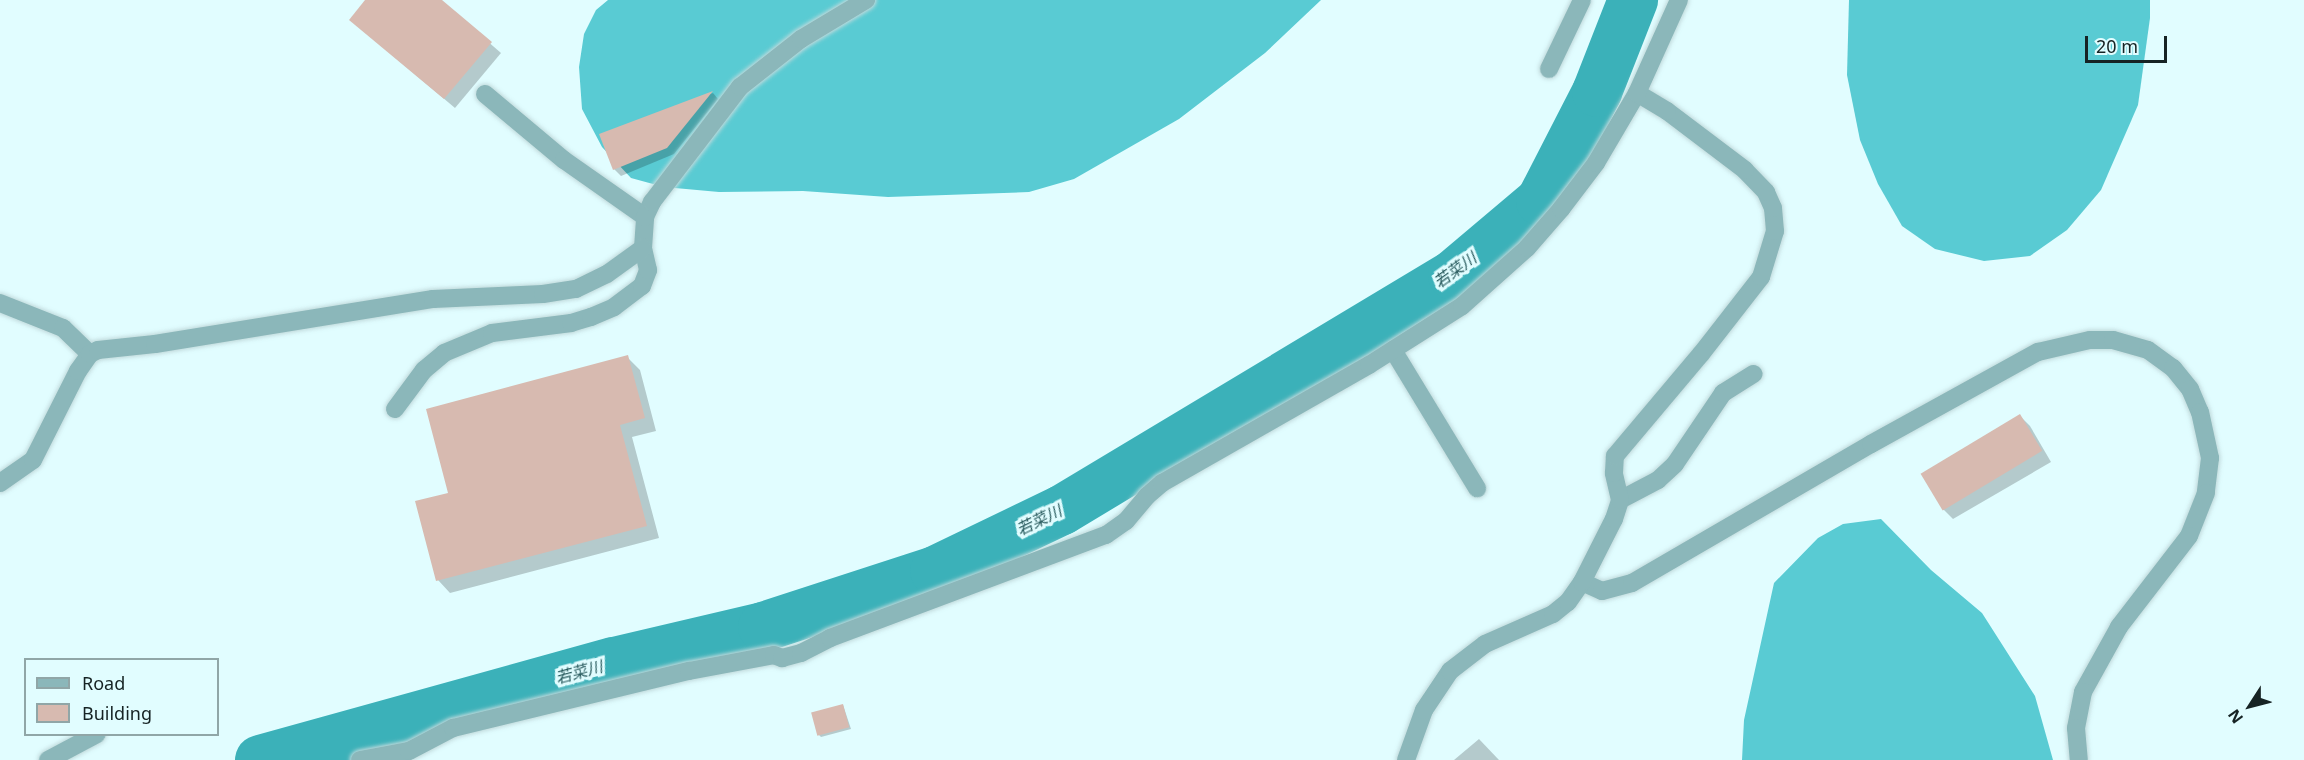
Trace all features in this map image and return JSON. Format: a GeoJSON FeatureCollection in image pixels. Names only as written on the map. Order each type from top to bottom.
{"type":"FeatureCollection","features":[{"type":"Feature","properties":{"kind":"street"},"geometry":{"type":"LineString","coordinates":[[395,409],[424,369],[444,352],[492,333],[571,323],[614,307],[642,286],[648,270],[643,248],[645,217],[652,202],[740,87],[801,39],[866,0]]}},
{"type":"Feature","properties":{"kind":"street"},"geometry":{"type":"LineString","coordinates":[[1549,69],[1582,0]]}},
{"type":"Feature","properties":{"kind":"street"},"geometry":{"type":"LineString","coordinates":[[360,760],[409,751],[453,728],[689,671],[774,655],[782,658],[801,653],[830,638],[1096,539],[1126,521],[1147,496],[1162,483],[1393,350],[1462,306],[1527,248],[1561,209],[1596,163],[1637,93],[1679,0]]}},
{"type":"Feature","properties":{"kind":"street"},"geometry":{"type":"LineString","coordinates":[[1406,760],[1424,710],[1450,671],[1485,644],[1552,614],[1568,602],[1582,582],[1614,519],[1620,500],[1614,473],[1615,456],[1701,354],[1761,277],[1775,231],[1773,208],[1766,192],[1745,170],[1667,111],[1637,93]]}},
{"type":"Feature","properties":{"kind":"street"},"geometry":{"type":"LineString","coordinates":[[485,94],[564,160],[645,217]]}},
{"type":"Feature","properties":{"kind":"street"},"geometry":{"type":"LineString","coordinates":[[0,483],[33,460],[78,371],[90,354],[98,350],[155,344],[433,299],[543,294],[576,289],[607,274],[643,248]]}},
{"type":"Feature","properties":{"kind":"street"},"geometry":{"type":"LineString","coordinates":[[0,303],[63,328],[90,354]]}},
{"type":"Feature","properties":{"kind":"street"},"geometry":{"type":"LineString","coordinates":[[1582,582],[1602,591],[1632,583],[1871,444],[2038,352],[2090,340],[2113,340],[2148,350],[2173,368],[2190,389],[2200,412],[2210,458],[2206,493],[2189,536],[2119,627],[2083,692],[2076,729],[2079,760]]}},
{"type":"Feature","properties":{"kind":"street"},"geometry":{"type":"LineString","coordinates":[[1393,350],[1477,488]]}},
{"type":"Feature","properties":{"kind":"street"},"geometry":{"type":"LineString","coordinates":[[1620,500],[1658,480],[1675,464],[1723,393],[1754,374]]}},
{"type":"Feature","properties":{"kind":"street"},"geometry":{"type":"LineString","coordinates":[[48,760],[96,736]]}},
{"type":"Feature","properties":{"kind":"shaded area"},"geometry":{"type":"Polygon","coordinates":[[[608,0],[1321,0],[1265,53],[1179,119],[1074,179],[1029,192],[888,197],[803,191],[719,192],[664,187],[631,178],[602,147],[582,109],[579,67],[584,34],[596,10],[608,0]]]}},
{"type":"Feature","properties":{"kind":"shaded area"},"geometry":{"type":"Polygon","coordinates":[[[1849,0],[2150,0],[2150,18],[2138,105],[2101,190],[2067,230],[2030,256],[1984,261],[1935,249],[1902,226],[1878,184],[1860,140],[1847,75],[1849,0]]]}},
{"type":"Feature","properties":{"kind":"shaded area"},"geometry":{"type":"Polygon","coordinates":[[[1881,519],[1931,570],[1982,613],[2035,696],[2053,760],[1742,760],[1744,720],[1774,583],[1818,538],[1843,524],[1881,519]]]}},
{"type":"Feature","properties":{"kind":"building"},"geometry":{"type":"Polygon","coordinates":[[[365,0],[442,0],[492,42],[444,99],[349,20],[365,0]]]}},
{"type":"Feature","properties":{"kind":"building"},"geometry":{"type":"Polygon","coordinates":[[[713,91],[667,148],[613,170],[599,134],[713,91]]]}},
{"type":"Feature","properties":{"kind":"building"},"geometry":{"type":"Polygon","coordinates":[[[628,355],[645,418],[620,425],[647,526],[436,581],[415,501],[448,493],[426,409],[628,355]]]}},
{"type":"Feature","properties":{"kind":"building"},"geometry":{"type":"Polygon","coordinates":[[[2020,414],[2042,451],[1943,511],[1921,474],[2020,414]]]}},
{"type":"Feature","properties":{"kind":"building"},"geometry":{"type":"Polygon","coordinates":[[[843,704],[849,727],[817,736],[811,713],[843,704]]]}},
{"type":"Feature","properties":{"kind":"waterway","name":"若菜川"},"geometry":{"type":"LineString","coordinates":[[260,760],[614,662],[763,627],[935,571],[1062,510],[1453,275],[1541,201],[1597,92],[1633,0]]}}]}
